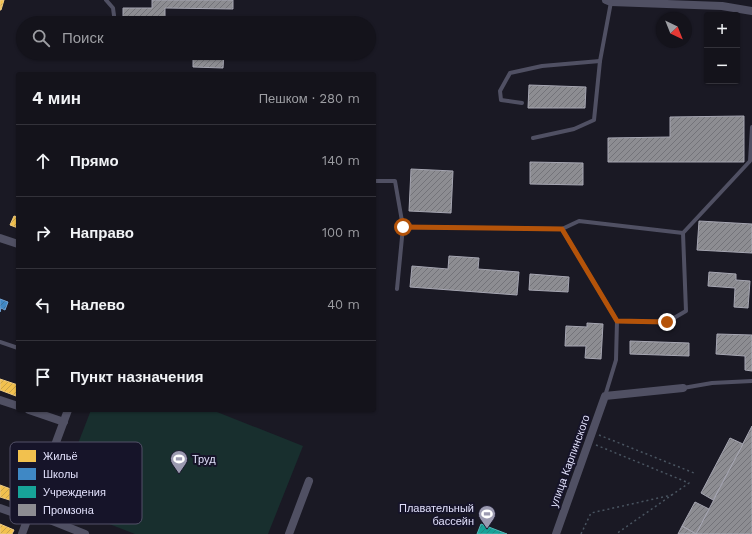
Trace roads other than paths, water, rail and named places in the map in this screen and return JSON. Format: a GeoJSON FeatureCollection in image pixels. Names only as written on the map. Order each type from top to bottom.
{"type":"FeatureCollection","features":[{"type":"Feature","properties":{"kind":"street"},"geometry":{"type":"LineString","coordinates":[[608,1],[722,6],[752,11]]}},
{"type":"Feature","properties":{"kind":"street"},"geometry":{"type":"LineString","coordinates":[[0,238],[16,243]]}},
{"type":"Feature","properties":{"kind":"street"},"geometry":{"type":"LineString","coordinates":[[605,396],[683,388]]}},
{"type":"Feature","properties":{"kind":"street","name":"улица Карпинского"},"geometry":{"type":"LineString","coordinates":[[556,534],[605,396]]}},
{"type":"Feature","properties":{"kind":"street"},"geometry":{"type":"LineString","coordinates":[[0,400],[16,405]]}},
{"type":"Feature","properties":{"kind":"street"},"geometry":{"type":"LineString","coordinates":[[35,412],[64,422]]}},
{"type":"Feature","properties":{"kind":"street"},"geometry":{"type":"LineString","coordinates":[[56,442],[67,412]]}},
{"type":"Feature","properties":{"kind":"street"},"geometry":{"type":"LineString","coordinates":[[289,534],[309,481]]}},
{"type":"Feature","properties":{"kind":"street"},"geometry":{"type":"LineString","coordinates":[[0,508],[10,510]]}},
{"type":"Feature","properties":{"kind":"street"},"geometry":{"type":"LineString","coordinates":[[22,534],[26,524]]}},
{"type":"Feature","properties":{"kind":"street"},"geometry":{"type":"LineString","coordinates":[[56,524],[85,534]]}},
{"type":"Feature","properties":{"kind":"lane"},"geometry":{"type":"LineString","coordinates":[[106,0],[113,8],[114,16]]}},
{"type":"Feature","properties":{"kind":"lane"},"geometry":{"type":"LineString","coordinates":[[533,138],[574,129],[594,120],[608,1]]}},
{"type":"Feature","properties":{"kind":"lane"},"geometry":{"type":"LineString","coordinates":[[522,103],[500,100],[500,91],[510,73],[542,66],[600,61]]}},
{"type":"Feature","properties":{"kind":"lane"},"geometry":{"type":"LineString","coordinates":[[617,321],[667,322],[686,311],[683,233],[750,161],[752,127]]}},
{"type":"Feature","properties":{"kind":"lane"},"geometry":{"type":"LineString","coordinates":[[376,181],[395,181],[403,227],[397,289]]}},
{"type":"Feature","properties":{"kind":"lane"},"geometry":{"type":"LineString","coordinates":[[403,227],[562,229],[579,221],[683,233]]}},
{"type":"Feature","properties":{"kind":"lane"},"geometry":{"type":"LineString","coordinates":[[562,229],[617,321],[616,360],[605,396]]}},
{"type":"Feature","properties":{"kind":"lane"},"geometry":{"type":"LineString","coordinates":[[0,342],[16,347]]}},
{"type":"Feature","properties":{"kind":"lane"},"geometry":{"type":"LineString","coordinates":[[683,388],[712,383],[752,381]]}},
{"type":"Feature","properties":{"kind":"place","name":"Труд"},"geometry":{"type":"Point","coordinates":[179,474]}},
{"type":"Feature","properties":{"kind":"place","name":"Плавательный бассейн"},"geometry":{"type":"Point","coordinates":[487,529]}}]}
